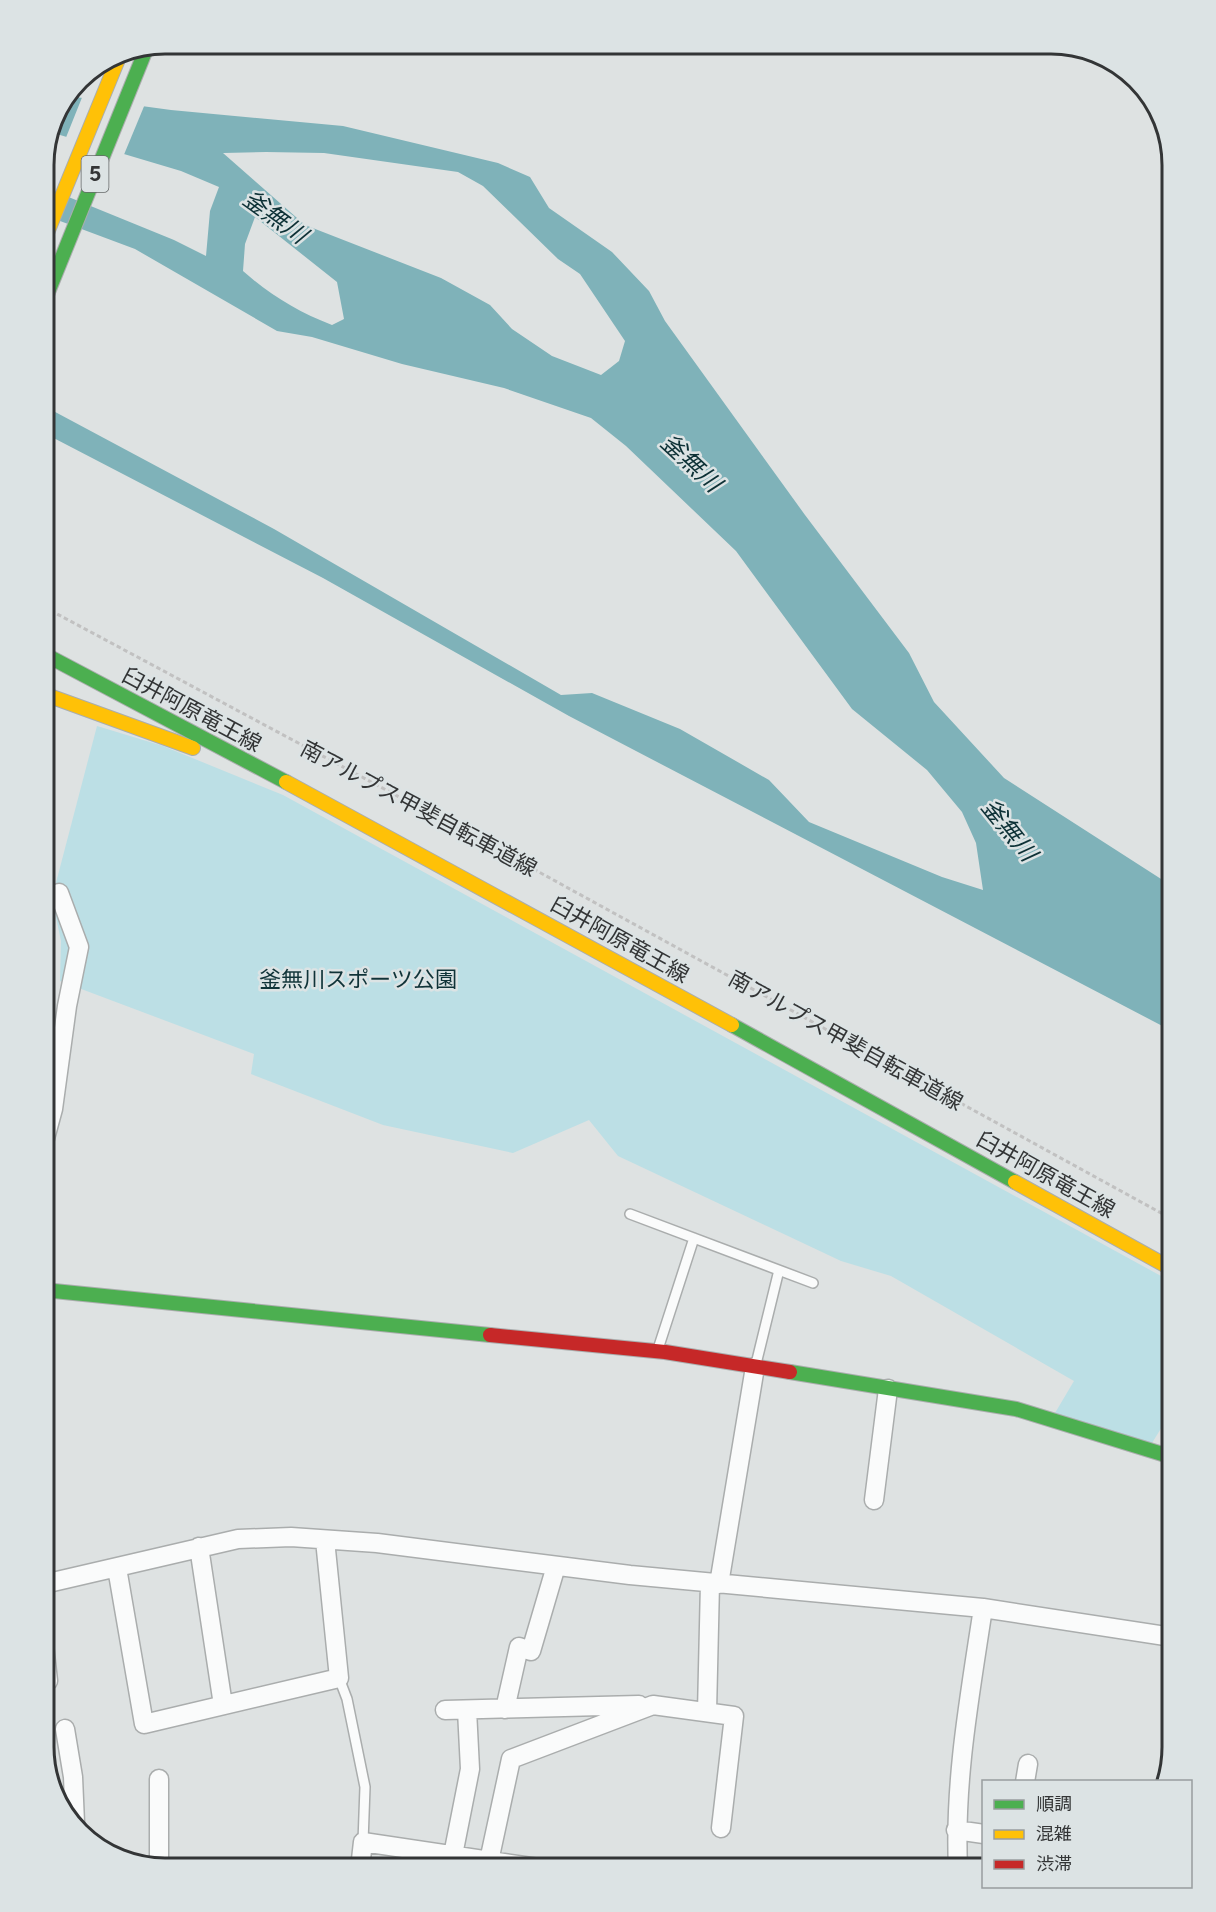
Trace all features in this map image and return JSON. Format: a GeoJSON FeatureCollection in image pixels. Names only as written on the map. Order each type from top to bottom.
{"type":"FeatureCollection","features":[{"type":"Feature","properties":{"kind":"main road","name":"5"},"geometry":{"type":"LineString","coordinates":[[54,277],[143,56]]}},
{"type":"Feature","properties":{"kind":"main road","name":"5"},"geometry":{"type":"LineString","coordinates":[[54,216],[116,65]]}},
{"type":"Feature","properties":{"kind":"main road","name":"臼井阿原竜王線"},"geometry":{"type":"LineString","coordinates":[[54,659],[389,836],[1162,1263]]}},
{"type":"Feature","properties":{"kind":"main road"},"geometry":{"type":"LineString","coordinates":[[54,698],[205,753],[253,766]]}},
{"type":"Feature","properties":{"kind":"main road"},"geometry":{"type":"LineString","coordinates":[[54,1291],[657,1351],[1016,1409],[1162,1454]]}},
{"type":"Feature","properties":{"kind":"street"},"geometry":{"type":"LineString","coordinates":[[54,1102],[67,1006],[79,947],[59,893]]}},
{"type":"Feature","properties":{"kind":"street"},"geometry":{"type":"LineString","coordinates":[[707,1712],[714,1583],[755,1367]]}},
{"type":"Feature","properties":{"kind":"street"},"geometry":{"type":"LineString","coordinates":[[874,1500],[888,1389]]}},
{"type":"Feature","properties":{"kind":"street"},"geometry":{"type":"LineString","coordinates":[[54,1582],[238,1539],[291,1537],[377,1543],[714,1583],[983,1608],[1162,1634]]}},
{"type":"Feature","properties":{"kind":"street"},"geometry":{"type":"LineString","coordinates":[[117,1568],[144,1724],[339,1678],[325,1540]]}},
{"type":"Feature","properties":{"kind":"street"},"geometry":{"type":"LineString","coordinates":[[199,1547],[223,1705]]}},
{"type":"Feature","properties":{"kind":"street"},"geometry":{"type":"LineString","coordinates":[[505,1709],[519,1647],[531,1651],[556,1566]]}},
{"type":"Feature","properties":{"kind":"street"},"geometry":{"type":"LineString","coordinates":[[957,1858],[956,1830],[961,1751],[983,1608]]}},
{"type":"Feature","properties":{"kind":"street"},"geometry":{"type":"LineString","coordinates":[[490,1858],[511,1759],[652,1705]]}},
{"type":"Feature","properties":{"kind":"street"},"geometry":{"type":"LineString","coordinates":[[445,1710],[652,1705],[734,1716],[721,1828]]}},
{"type":"Feature","properties":{"kind":"street"},"geometry":{"type":"LineString","coordinates":[[453,1856],[470,1769],[467,1710]]}},
{"type":"Feature","properties":{"kind":"street"},"geometry":{"type":"LineString","coordinates":[[65,1729],[73,1777],[74,1811]]}},
{"type":"Feature","properties":{"kind":"street"},"geometry":{"type":"LineString","coordinates":[[159,1779],[159,1858]]}},
{"type":"Feature","properties":{"kind":"street"},"geometry":{"type":"LineString","coordinates":[[956,1830],[982,1834]]}},
{"type":"Feature","properties":{"kind":"street"},"geometry":{"type":"LineString","coordinates":[[361,1858],[363,1842],[467,1858]]}},
{"type":"Feature","properties":{"kind":"lane"},"geometry":{"type":"LineString","coordinates":[[630,1214],[813,1283]]}},
{"type":"Feature","properties":{"kind":"lane"},"geometry":{"type":"LineString","coordinates":[[657,1351],[694,1238]]}},
{"type":"Feature","properties":{"kind":"lane"},"geometry":{"type":"LineString","coordinates":[[755,1367],[779,1270]]}},
{"type":"Feature","properties":{"kind":"lane"},"geometry":{"type":"LineString","coordinates":[[339,1678],[347,1699],[365,1788],[363,1842]]}},
{"type":"Feature","properties":{"kind":"path","name":"南アルプス甲斐自転車道線"},"geometry":{"type":"LineString","coordinates":[[54,612],[517,860],[1162,1213]]}},
{"type":"Feature","properties":{"kind":"green space","name":"釜無川スポーツ公園"},"geometry":{"type":"Polygon","coordinates":[[[97,726],[163,746],[283,795],[1162,1277],[1162,1427],[1152,1443],[1055,1413],[1074,1381],[891,1276],[841,1261],[618,1156],[589,1120],[513,1153],[383,1125],[251,1074],[254,1054],[60,981],[61,941],[54,908],[54,890],[97,726]]]}},
{"type":"Feature","properties":{"kind":"water","name":"釜無川"},"geometry":{"type":"Polygon","coordinates":[[[77,97],[171,110],[343,126],[498,163],[530,177],[549,208],[612,252],[649,291],[665,321],[805,515],[909,653],[934,702],[1004,778],[1162,880],[1162,1026],[569,716],[323,578],[54,438],[54,411],[274,529],[561,695],[592,693],[680,729],[769,780],[809,822],[942,877],[983,890],[976,843],[962,812],[927,770],[852,709],[736,551],[626,446],[591,418],[504,388],[402,364],[312,337],[277,331],[135,249],[54,219],[54,191],[174,240],[206,256],[210,211],[219,187],[181,171],[58,135],[62,122],[77,97]],[[223,153],[305,225],[441,278],[490,305],[512,329],[552,356],[601,375],[619,361],[625,341],[580,274],[558,259],[483,186],[458,172],[324,153],[223,153]],[[255,217],[245,244],[243,271],[264,288],[285,302],[332,325],[344,319],[337,282],[255,217]]]}},
{"type":"Feature","properties":{"kind":"pier"},"geometry":{"type":"Polygon","coordinates":[[[83,95],[145,104],[123,157],[65,140],[83,95]]]}},
{"type":"Feature","properties":{"kind":"traffic: fast"},"geometry":{"type":"LineString","coordinates":[[54,277],[143,56]]}},
{"type":"Feature","properties":{"kind":"traffic: fast"},"geometry":{"type":"LineString","coordinates":[[54,659],[286,782]]}},
{"type":"Feature","properties":{"kind":"traffic: fast"},"geometry":{"type":"LineString","coordinates":[[732,1025],[1015,1182]]}},
{"type":"Feature","properties":{"kind":"traffic: fast"},"geometry":{"type":"LineString","coordinates":[[54,1291],[490,1335]]}},
{"type":"Feature","properties":{"kind":"traffic: fast"},"geometry":{"type":"LineString","coordinates":[[790,1372],[1016,1409],[1162,1454]]}},
{"type":"Feature","properties":{"kind":"traffic: slow"},"geometry":{"type":"LineString","coordinates":[[54,216],[116,65]]}},
{"type":"Feature","properties":{"kind":"traffic: slow"},"geometry":{"type":"LineString","coordinates":[[54,698],[193,748]]}},
{"type":"Feature","properties":{"kind":"traffic: slow"},"geometry":{"type":"LineString","coordinates":[[286,782],[732,1025]]}},
{"type":"Feature","properties":{"kind":"traffic: slow"},"geometry":{"type":"LineString","coordinates":[[1015,1182],[1162,1263]]}},
{"type":"Feature","properties":{"kind":"traffic: jam"},"geometry":{"type":"LineString","coordinates":[[490,1335],[665,1352],[790,1372]]}}]}
